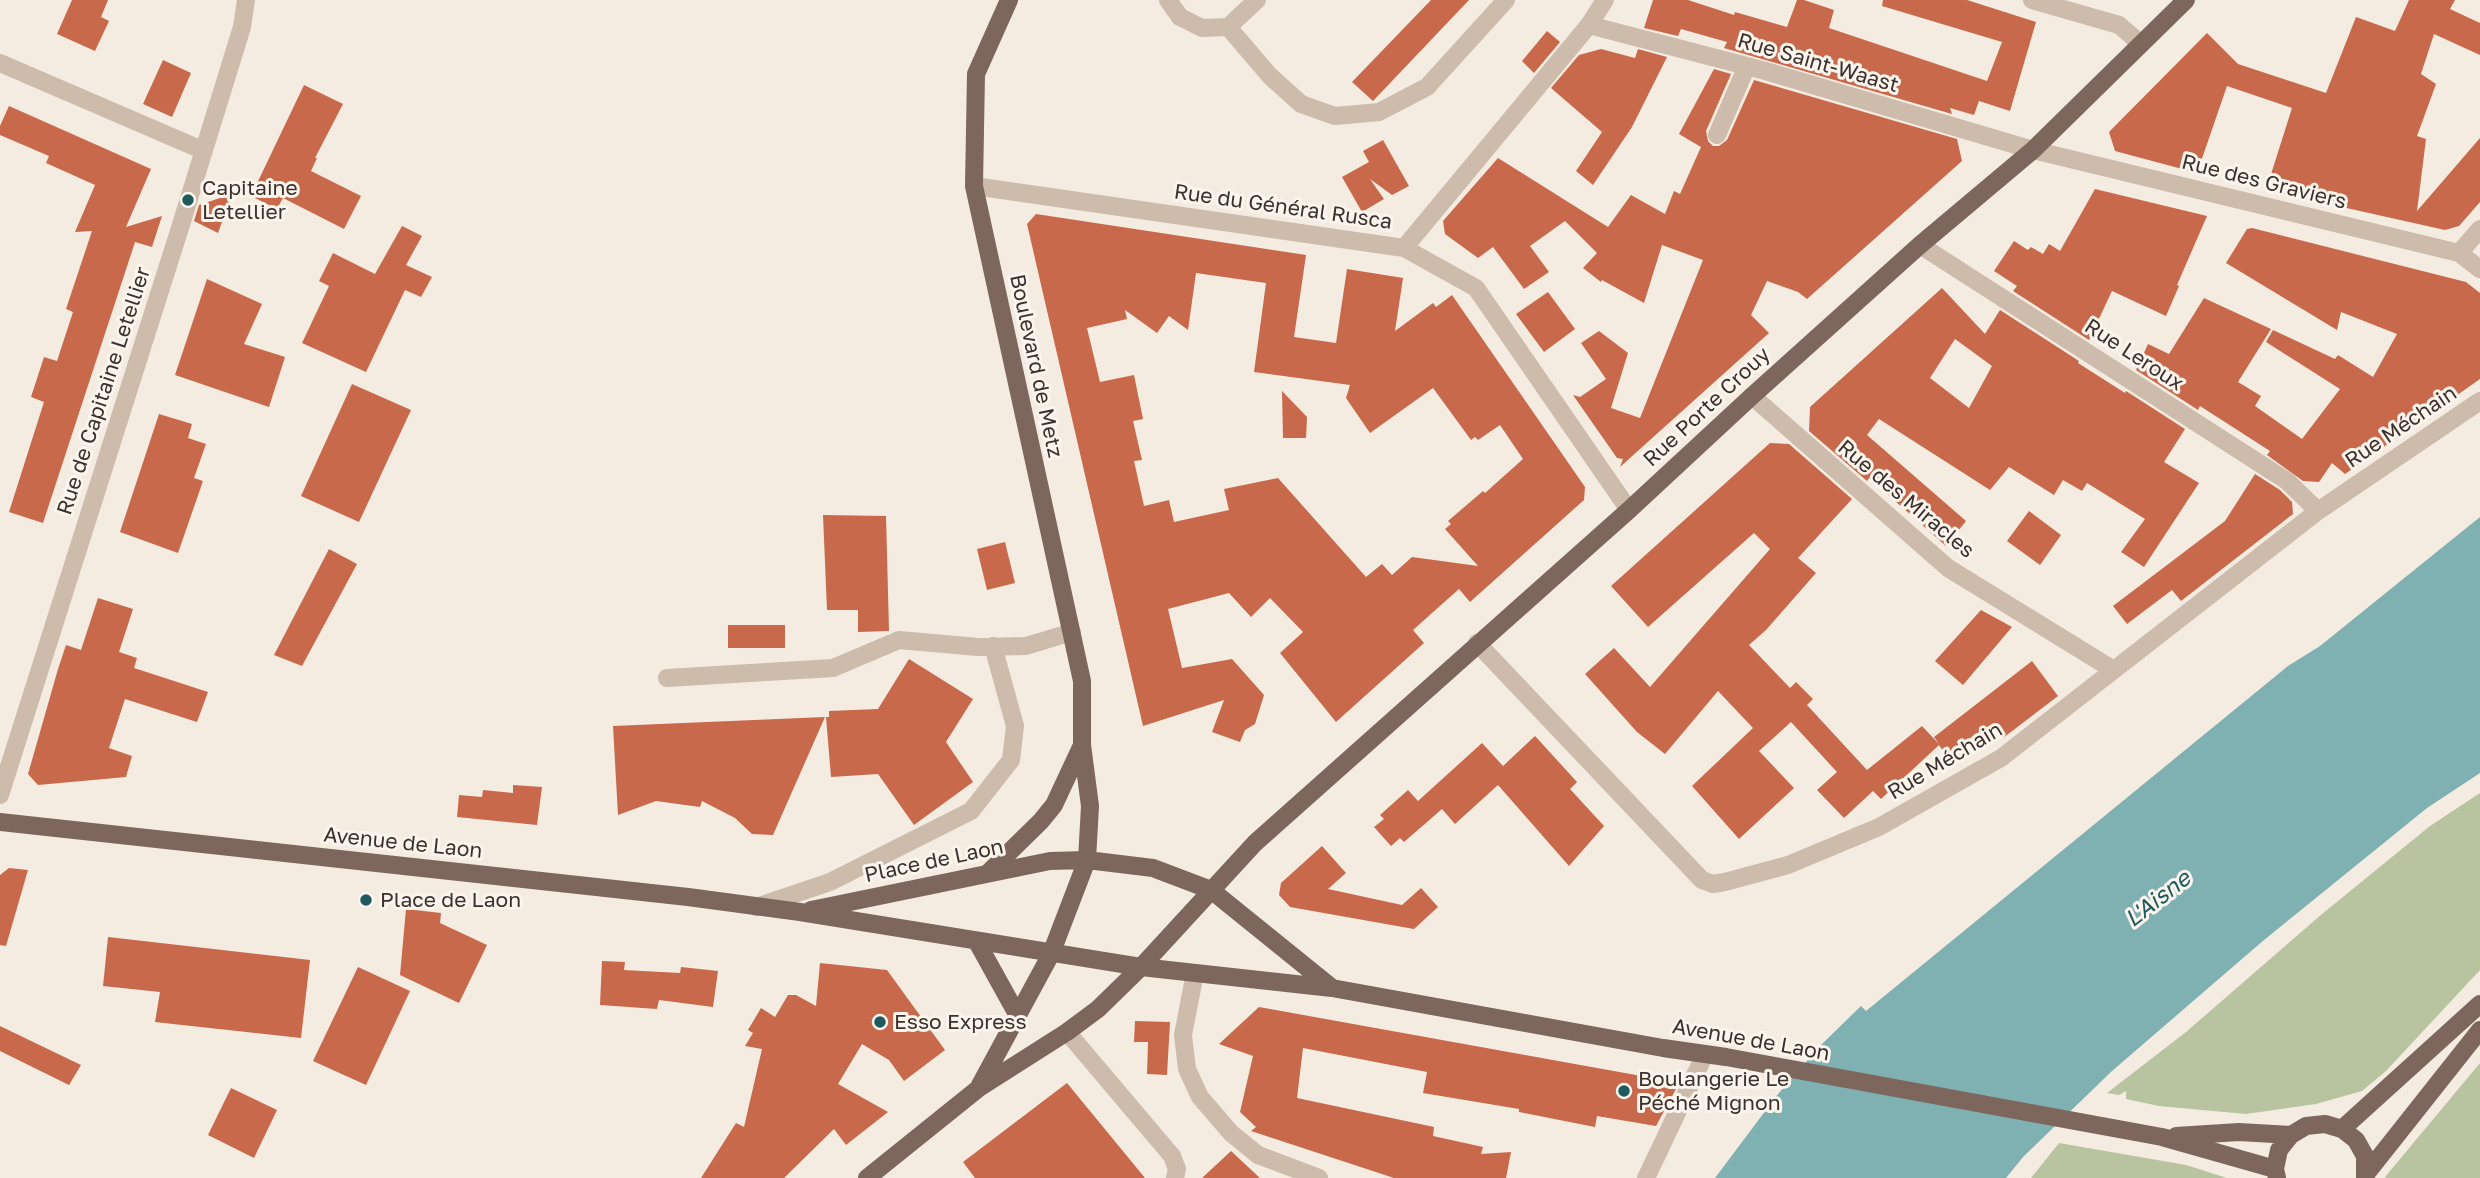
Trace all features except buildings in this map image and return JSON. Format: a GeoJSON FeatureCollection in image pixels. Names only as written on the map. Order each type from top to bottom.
{"type":"FeatureCollection","features":[{"type":"Feature","properties":{"kind":"main road","name":"Boulevard de Metz"},"geometry":{"type":"LineString","coordinates":[[1009,0],[976,74],[974,186],[1082,681],[1082,745]]}},
{"type":"Feature","properties":{"kind":"main road","name":"Rue Porte Crouy"},"geometry":{"type":"LineString","coordinates":[[1211,890],[1255,843],[1477,643],[1629,510],[1920,245],[2033,150],[2186,0]]}},
{"type":"Feature","properties":{"kind":"main road"},"geometry":{"type":"LineString","coordinates":[[979,1088],[1051,954],[1087,860],[1090,806],[1082,745]]}},
{"type":"Feature","properties":{"kind":"main road"},"geometry":{"type":"LineString","coordinates":[[988,873],[1054,805],[1082,745]]}},
{"type":"Feature","properties":{"kind":"main road","name":"Avenue de Laon"},"geometry":{"type":"LineString","coordinates":[[0,822],[800,912]]}},
{"type":"Feature","properties":{"kind":"main road","name":"Place de Laon"},"geometry":{"type":"LineString","coordinates":[[800,912],[1050,861],[1087,860],[1153,868],[1211,890],[1332,988]]}},
{"type":"Feature","properties":{"kind":"main road"},"geometry":{"type":"LineString","coordinates":[[867,1178],[979,1088],[1098,1009],[1141,967],[1211,890]]}},
{"type":"Feature","properties":{"kind":"main road"},"geometry":{"type":"LineString","coordinates":[[800,912],[1141,967],[1332,988]]}},
{"type":"Feature","properties":{"kind":"main road"},"geometry":{"type":"LineString","coordinates":[[976,942],[1018,1016]]}},
{"type":"Feature","properties":{"kind":"main road","name":"Avenue de Laon"},"geometry":{"type":"LineString","coordinates":[[1332,988],[1726,1057],[2162,1138],[2276,1174]]}},
{"type":"Feature","properties":{"kind":"main road"},"geometry":{"type":"LineString","coordinates":[[2342,1129],[2480,1004]]}},
{"type":"Feature","properties":{"kind":"main road"},"geometry":{"type":"LineString","coordinates":[[2366,1176],[2480,1030]]}},
{"type":"Feature","properties":{"kind":"main road"},"geometry":{"type":"LineString","coordinates":[[2276,1174],[2279,1150],[2291,1135],[2306,1126],[2325,1124],[2342,1129],[2356,1140],[2365,1156],[2366,1176]]}},
{"type":"Feature","properties":{"kind":"main road","name":"Avenue de Laon"},"geometry":{"type":"LineString","coordinates":[[2162,1138],[2239,1132],[2291,1135]]}},
{"type":"Feature","properties":{"kind":"street","name":"Rue de Capitaine Letellier"},"geometry":{"type":"LineString","coordinates":[[0,795],[242,27],[246,0]]}},
{"type":"Feature","properties":{"kind":"street"},"geometry":{"type":"LineString","coordinates":[[1168,0],[1180,17],[1202,28],[1228,27],[1257,0]]}},
{"type":"Feature","properties":{"kind":"street"},"geometry":{"type":"LineString","coordinates":[[1228,27],[1270,76],[1301,104],[1335,116],[1379,112],[1427,87],[1506,0]]}},
{"type":"Feature","properties":{"kind":"street"},"geometry":{"type":"LineString","coordinates":[[1404,247],[1589,25],[1605,0]]}},
{"type":"Feature","properties":{"kind":"street"},"geometry":{"type":"LineString","coordinates":[[2032,0],[2119,25],[2141,44]]}},
{"type":"Feature","properties":{"kind":"street","name":"Rue Saint-Waast"},"geometry":{"type":"LineString","coordinates":[[1589,25],[1747,66],[2033,150]]}},
{"type":"Feature","properties":{"kind":"street"},"geometry":{"type":"LineString","coordinates":[[0,63],[202,150]]}},
{"type":"Feature","properties":{"kind":"street"},"geometry":{"type":"LineString","coordinates":[[1717,135],[1747,66]]}},
{"type":"Feature","properties":{"kind":"street","name":"Rue des Graviers"},"geometry":{"type":"LineString","coordinates":[[2033,150],[2459,253],[2480,269]]}},
{"type":"Feature","properties":{"kind":"street","name":"Rue du Général Rusca"},"geometry":{"type":"LineString","coordinates":[[974,186],[1404,247],[1476,288],[1629,510]]}},
{"type":"Feature","properties":{"kind":"street"},"geometry":{"type":"LineString","coordinates":[[2459,253],[2480,229]]}},
{"type":"Feature","properties":{"kind":"street","name":"Rue Leroux"},"geometry":{"type":"LineString","coordinates":[[1920,245],[2287,481],[2318,511]]}},
{"type":"Feature","properties":{"kind":"street","name":"Rue des Miracles"},"geometry":{"type":"LineString","coordinates":[[1752,396],[1948,568],[2112,669]]}},
{"type":"Feature","properties":{"kind":"street","name":"Rue Méchain"},"geometry":{"type":"LineString","coordinates":[[1477,643],[1702,880],[1713,884],[1788,865],[1879,827],[2001,758],[2318,511],[2480,401]]}},
{"type":"Feature","properties":{"kind":"street"},"geometry":{"type":"LineString","coordinates":[[667,678],[832,667],[899,640],[1026,646],[1072,632]]}},
{"type":"Feature","properties":{"kind":"street"},"geometry":{"type":"LineString","coordinates":[[756,907],[830,882],[971,811],[1011,760],[1016,726],[993,646]]}},
{"type":"Feature","properties":{"kind":"street"},"geometry":{"type":"LineString","coordinates":[[1195,973],[1183,1035],[1187,1069],[1200,1097],[1231,1133],[1258,1156],[1319,1178]]}},
{"type":"Feature","properties":{"kind":"street"},"geometry":{"type":"LineString","coordinates":[[1067,1032],[1171,1156],[1177,1169],[1175,1178]]}},
{"type":"Feature","properties":{"kind":"street"},"geometry":{"type":"LineString","coordinates":[[1646,1178],[1705,1054]]}},
{"type":"Feature","properties":{"kind":"green space"},"geometry":{"type":"Polygon","coordinates":[[[2480,793],[2480,970],[2386,1071],[2362,1091],[2316,1104],[2246,1114],[2159,1106],[2126,1099],[2126,1091],[2119,1095],[2107,1093],[2186,1032],[2322,914],[2430,826],[2480,793]]]}},
{"type":"Feature","properties":{"kind":"green space"},"geometry":{"type":"Polygon","coordinates":[[[2480,1063],[2480,1178],[2386,1178],[2385,1177],[2480,1063]]]}},
{"type":"Feature","properties":{"kind":"green space"},"geometry":{"type":"Polygon","coordinates":[[[2059,1143],[2186,1165],[2227,1178],[2031,1178],[2059,1143]]]}},
{"type":"Feature","properties":{"kind":"water","name":"L'Aisne"},"geometry":{"type":"Polygon","coordinates":[[[2480,517],[2480,773],[2427,808],[2264,940],[2112,1071],[2023,1157],[2006,1178],[1715,1178],[1778,1094],[1821,1045],[1861,1006],[1866,1011],[2288,666],[2320,646],[2480,517]]]}},
{"type":"Feature","properties":{"kind":"place","name":"Capitaine Letellier"},"geometry":{"type":"Point","coordinates":[188,200]}},
{"type":"Feature","properties":{"kind":"place","name":"Place de Laon"},"geometry":{"type":"Point","coordinates":[366,900]}},
{"type":"Feature","properties":{"kind":"place","name":"Esso Express"},"geometry":{"type":"Point","coordinates":[880,1022]}},
{"type":"Feature","properties":{"kind":"place","name":"Boulangerie Le Péché Mignon"},"geometry":{"type":"Point","coordinates":[1624,1091]}}]}
